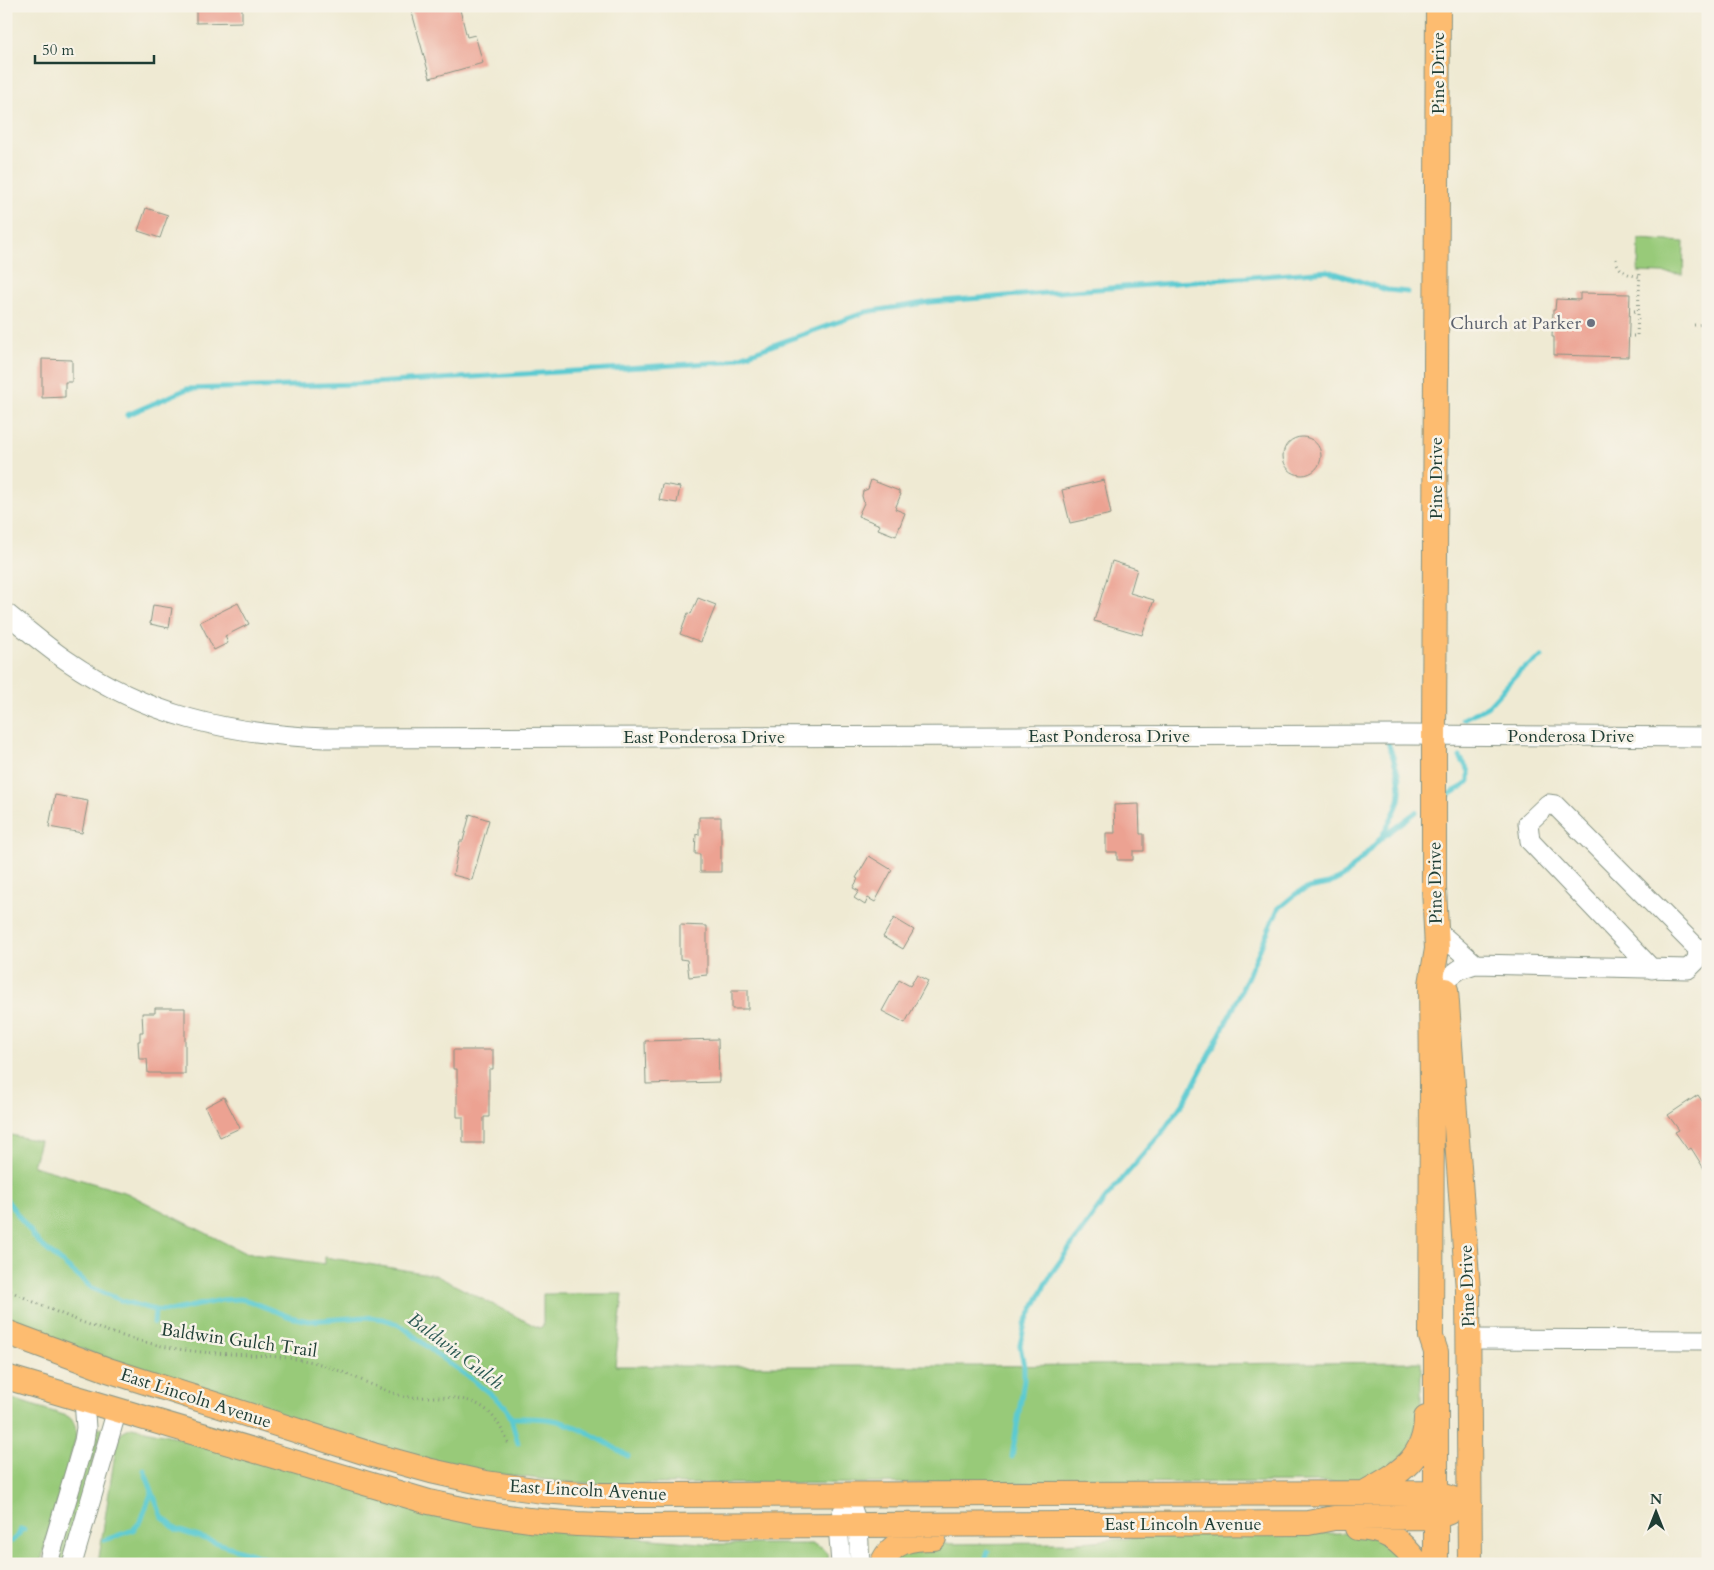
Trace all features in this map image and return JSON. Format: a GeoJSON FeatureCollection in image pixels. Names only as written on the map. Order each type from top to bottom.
{"type":"FeatureCollection","features":[{"type":"Feature","properties":{"kind":"main road","name":"Pine Drive"},"geometry":{"type":"LineString","coordinates":[[1436,1564],[1436,1352],[1431,1337],[1431,984],[1436,940],[1434,735],[1438,6]]}},
{"type":"Feature","properties":{"kind":"main road","name":"Pine Drive"},"geometry":{"type":"LineString","coordinates":[[1436,940],[1445,980],[1468,1290],[1470,1564]]}},
{"type":"Feature","properties":{"kind":"main road","name":"East Lincoln Avenue"},"geometry":{"type":"LineString","coordinates":[[6,1332],[108,1370],[401,1464],[464,1479],[542,1491],[596,1494],[847,1495],[1436,1494]]}},
{"type":"Feature","properties":{"kind":"main road"},"geometry":{"type":"LineString","coordinates":[[1364,1493],[1398,1472],[1412,1460],[1422,1444],[1426,1423],[1426,1351],[1431,1337]]}},
{"type":"Feature","properties":{"kind":"main road","name":"East Lincoln Avenue"},"geometry":{"type":"LineString","coordinates":[[6,1377],[410,1497],[494,1515],[561,1523],[627,1526],[1308,1524],[1334,1518],[1436,1517],[1470,1505]]}},
{"type":"Feature","properties":{"kind":"main road"},"geometry":{"type":"LineString","coordinates":[[1436,1494],[1470,1505]]}},
{"type":"Feature","properties":{"kind":"main road"},"geometry":{"type":"LineString","coordinates":[[882,1564],[890,1550],[908,1539],[1006,1538],[1024,1524]]}},
{"type":"Feature","properties":{"kind":"main road"},"geometry":{"type":"LineString","coordinates":[[1308,1524],[1325,1527],[1380,1530],[1403,1545],[1418,1564]]}},
{"type":"Feature","properties":{"kind":"street","name":"East Ponderosa Drive"},"geometry":{"type":"LineString","coordinates":[[6,613],[67,661],[135,699],[161,710],[212,725],[281,736],[376,738],[1434,735]]}},
{"type":"Feature","properties":{"kind":"street","name":"Ponderosa Drive"},"geometry":{"type":"LineString","coordinates":[[1434,735],[1708,737]]}},
{"type":"Feature","properties":{"kind":"street"},"geometry":{"type":"LineString","coordinates":[[1445,980],[1460,969],[1476,964],[1652,969],[1688,969],[1697,960],[1698,949],[1555,805],[1548,804],[1528,823],[1530,842],[1652,969]]}},
{"type":"Feature","properties":{"kind":"street"},"geometry":{"type":"LineString","coordinates":[[1436,940],[1476,964]]}},
{"type":"Feature","properties":{"kind":"street"},"geometry":{"type":"LineString","coordinates":[[1469,1339],[1708,1340]]}},
{"type":"Feature","properties":{"kind":"street"},"geometry":{"type":"LineString","coordinates":[[52,1564],[50,1556],[84,1440],[86,1428],[84,1400]]}},
{"type":"Feature","properties":{"kind":"street"},"geometry":{"type":"LineString","coordinates":[[72,1564],[117,1410]]}},
{"type":"Feature","properties":{"kind":"street"},"geometry":{"type":"LineString","coordinates":[[841,1564],[848,1525],[847,1495]]}},
{"type":"Feature","properties":{"kind":"street"},"geometry":{"type":"LineString","coordinates":[[848,1525],[860,1564]]}},
{"type":"Feature","properties":{"kind":"path"},"geometry":{"type":"LineString","coordinates":[[1616,259],[1616,263],[1621,270],[1640,277]]}},
{"type":"Feature","properties":{"kind":"path"},"geometry":{"type":"LineString","coordinates":[[1628,336],[1636,336],[1640,272]]}},
{"type":"Feature","properties":{"kind":"path"},"geometry":{"type":"LineString","coordinates":[[1629,311],[1637,311]]}},
{"type":"Feature","properties":{"kind":"path"},"geometry":{"type":"LineString","coordinates":[[1694,325],[1708,324]]}},
{"type":"Feature","properties":{"kind":"path","name":"Baldwin Gulch Trail"},"geometry":{"type":"LineString","coordinates":[[6,1289],[82,1323],[161,1345],[192,1351],[306,1361],[328,1367],[410,1398],[441,1396],[467,1400],[482,1406],[492,1414],[509,1445]]}},
{"type":"Feature","properties":{"kind":"green space"},"geometry":{"type":"Polygon","coordinates":[[[1639,239],[1684,242],[1683,274],[1638,272],[1639,239]]]}},
{"type":"Feature","properties":{"kind":"green space"},"geometry":{"type":"Polygon","coordinates":[[[6,1134],[40,1141],[33,1166],[127,1193],[245,1253],[325,1264],[325,1257],[435,1275],[539,1328],[543,1326],[543,1294],[623,1294],[615,1366],[976,1366],[1421,1362],[1421,1410],[1408,1454],[1362,1481],[1356,1482],[607,1484],[563,1482],[484,1472],[403,1454],[92,1353],[6,1319],[6,1134]]]}},
{"type":"Feature","properties":{"kind":"green space"},"geometry":{"type":"Polygon","coordinates":[[[6,1397],[67,1416],[72,1420],[75,1427],[76,1437],[41,1564],[6,1564],[6,1397]]]}},
{"type":"Feature","properties":{"kind":"green space"},"geometry":{"type":"Polygon","coordinates":[[[95,1427],[103,1428],[65,1559],[60,1559],[58,1553],[95,1427]]]}},
{"type":"Feature","properties":{"kind":"green space"},"geometry":{"type":"Polygon","coordinates":[[[132,1427],[617,1536],[712,1544],[812,1544],[824,1551],[828,1556],[830,1564],[98,1564],[117,1440],[123,1431],[132,1427]]]}},
{"type":"Feature","properties":{"kind":"green space"},"geometry":{"type":"Polygon","coordinates":[[[1350,1533],[1374,1537],[1408,1564],[892,1564],[893,1561],[920,1544],[1068,1543],[1180,1534],[1350,1533]]]}},
{"type":"Feature","properties":{"kind":"building"},"geometry":{"type":"Polygon","coordinates":[[[196,6],[242,6],[242,22],[196,23],[196,6]]]}},
{"type":"Feature","properties":{"kind":"building"},"geometry":{"type":"Polygon","coordinates":[[[422,6],[459,6],[467,37],[475,35],[483,63],[430,78],[411,9],[422,6]]]}},
{"type":"Feature","properties":{"kind":"building"},"geometry":{"type":"Polygon","coordinates":[[[146,208],[168,215],[160,238],[138,231],[146,208]]]}},
{"type":"Feature","properties":{"kind":"building","name":"Church at Parker"},"geometry":{"type":"Polygon","coordinates":[[[1580,293],[1630,294],[1628,357],[1554,355],[1554,337],[1552,337],[1553,310],[1555,310],[1556,299],[1580,300],[1580,293]]]}},
{"type":"Feature","properties":{"kind":"building"},"geometry":{"type":"Polygon","coordinates":[[[42,359],[72,360],[72,382],[65,382],[65,397],[42,398],[42,359]]]}},
{"type":"Feature","properties":{"kind":"building"},"geometry":{"type":"Polygon","coordinates":[[[1302,437],[1316,442],[1321,456],[1316,470],[1302,475],[1288,470],[1283,456],[1288,442],[1302,437]]]}},
{"type":"Feature","properties":{"kind":"building"},"geometry":{"type":"Polygon","coordinates":[[[871,480],[899,491],[901,494],[895,509],[905,513],[896,536],[878,529],[880,525],[858,516],[864,503],[863,491],[868,489],[871,480]]]}},
{"type":"Feature","properties":{"kind":"building"},"geometry":{"type":"Polygon","coordinates":[[[1104,480],[1111,514],[1070,523],[1062,490],[1104,480]]]}},
{"type":"Feature","properties":{"kind":"building"},"geometry":{"type":"Polygon","coordinates":[[[662,484],[680,487],[677,503],[659,500],[662,484]]]}},
{"type":"Feature","properties":{"kind":"building"},"geometry":{"type":"Polygon","coordinates":[[[1112,561],[1137,569],[1130,593],[1154,600],[1142,635],[1094,621],[1112,561]]]}},
{"type":"Feature","properties":{"kind":"building"},"geometry":{"type":"Polygon","coordinates":[[[698,598],[716,605],[701,642],[680,634],[688,613],[691,614],[698,598]]]}},
{"type":"Feature","properties":{"kind":"building"},"geometry":{"type":"Polygon","coordinates":[[[238,603],[249,624],[225,636],[228,643],[214,650],[200,622],[238,603]]]}},
{"type":"Feature","properties":{"kind":"building"},"geometry":{"type":"Polygon","coordinates":[[[153,605],[172,608],[169,628],[150,624],[153,605]]]}},
{"type":"Feature","properties":{"kind":"building"},"geometry":{"type":"Polygon","coordinates":[[[55,795],[88,801],[82,833],[49,827],[55,795]]]}},
{"type":"Feature","properties":{"kind":"building"},"geometry":{"type":"Polygon","coordinates":[[[1139,804],[1140,834],[1144,834],[1144,851],[1133,851],[1133,860],[1117,860],[1117,852],[1106,852],[1106,833],[1115,833],[1114,805],[1139,804]]]}},
{"type":"Feature","properties":{"kind":"building"},"geometry":{"type":"Polygon","coordinates":[[[470,814],[489,820],[472,880],[453,875],[460,841],[463,841],[470,814]]]}},
{"type":"Feature","properties":{"kind":"building"},"geometry":{"type":"Polygon","coordinates":[[[699,817],[721,817],[721,872],[700,872],[700,854],[695,854],[696,834],[699,835],[699,817]]]}},
{"type":"Feature","properties":{"kind":"building"},"geometry":{"type":"Polygon","coordinates":[[[869,856],[892,870],[875,902],[868,898],[865,905],[854,898],[859,891],[853,888],[858,879],[856,878],[869,856]]]}},
{"type":"Feature","properties":{"kind":"building"},"geometry":{"type":"Polygon","coordinates":[[[894,918],[914,930],[903,949],[883,937],[894,918]]]}},
{"type":"Feature","properties":{"kind":"building"},"geometry":{"type":"Polygon","coordinates":[[[680,925],[707,926],[707,975],[689,977],[687,960],[680,959],[680,925]]]}},
{"type":"Feature","properties":{"kind":"building"},"geometry":{"type":"Polygon","coordinates":[[[917,975],[928,981],[905,1023],[882,1011],[899,980],[910,986],[917,975]]]}},
{"type":"Feature","properties":{"kind":"building"},"geometry":{"type":"Polygon","coordinates":[[[732,990],[748,990],[748,1009],[732,1009],[732,990]]]}},
{"type":"Feature","properties":{"kind":"building"},"geometry":{"type":"Polygon","coordinates":[[[155,1008],[185,1008],[185,1074],[148,1073],[147,1059],[139,1059],[138,1041],[140,1041],[140,1032],[143,1032],[142,1013],[155,1013],[155,1008]]]}},
{"type":"Feature","properties":{"kind":"building"},"geometry":{"type":"Polygon","coordinates":[[[718,1039],[719,1082],[646,1084],[645,1041],[718,1039]]]}},
{"type":"Feature","properties":{"kind":"building"},"geometry":{"type":"Polygon","coordinates":[[[453,1050],[493,1050],[493,1069],[489,1069],[489,1117],[484,1117],[484,1143],[463,1143],[463,1117],[457,1117],[457,1069],[453,1069],[453,1050]]]}},
{"type":"Feature","properties":{"kind":"building"},"geometry":{"type":"Polygon","coordinates":[[[1698,1095],[1708,1110],[1708,1175],[1691,1148],[1688,1150],[1675,1132],[1679,1130],[1668,1115],[1698,1095]]]}},
{"type":"Feature","properties":{"kind":"building"},"geometry":{"type":"Polygon","coordinates":[[[224,1097],[240,1128],[220,1137],[205,1107],[224,1097]]]}},
{"type":"Feature","properties":{"kind":"waterway"},"geometry":{"type":"LineString","coordinates":[[127,415],[187,389],[356,384],[726,362],[866,312],[930,302],[1328,271],[1387,290],[1408,292]]}},
{"type":"Feature","properties":{"kind":"waterway"},"geometry":{"type":"LineString","coordinates":[[1463,719],[1487,707],[1520,671],[1542,657]]}},
{"type":"Feature","properties":{"kind":"waterway"},"geometry":{"type":"LineString","coordinates":[[1381,839],[1396,810],[1400,793],[1397,771],[1388,742]]}},
{"type":"Feature","properties":{"kind":"waterway"},"geometry":{"type":"LineString","coordinates":[[1444,797],[1464,786],[1469,781],[1469,771],[1460,757]]}},
{"type":"Feature","properties":{"kind":"waterway"},"geometry":{"type":"LineString","coordinates":[[1012,1457],[1024,1380],[1020,1345],[1025,1324],[1051,1274],[1105,1199],[1161,1134],[1187,1097],[1234,1007],[1278,909],[1297,893],[1308,888],[1329,884],[1346,875],[1380,839],[1416,812]]}},
{"type":"Feature","properties":{"kind":"waterway","name":"Baldwin Gulch"},"geometry":{"type":"LineString","coordinates":[[6,1199],[39,1243],[92,1288],[123,1301],[155,1310],[170,1311],[222,1300],[240,1299],[290,1317],[309,1321],[366,1317],[395,1323],[403,1327],[505,1406],[511,1418],[518,1443]]}},
{"type":"Feature","properties":{"kind":"waterway"},"geometry":{"type":"LineString","coordinates":[[154,1323],[155,1310]]}},
{"type":"Feature","properties":{"kind":"waterway"},"geometry":{"type":"LineString","coordinates":[[511,1418],[547,1419],[568,1424],[594,1436],[628,1456]]}},
{"type":"Feature","properties":{"kind":"waterway"},"geometry":{"type":"LineString","coordinates":[[105,1540],[133,1530],[141,1521],[152,1491],[144,1470]]}},
{"type":"Feature","properties":{"kind":"waterway"},"geometry":{"type":"LineString","coordinates":[[152,1491],[162,1517],[177,1530],[283,1564]]}},
{"type":"Feature","properties":{"kind":"waterway"},"geometry":{"type":"LineString","coordinates":[[12,1541],[21,1529],[24,1530]]}},
{"type":"Feature","properties":{"kind":"waterway"},"geometry":{"type":"LineString","coordinates":[[984,1564],[988,1552]]}},
{"type":"Feature","properties":{"kind":"place","name":"Church at Parker"},"geometry":{"type":"Point","coordinates":[1591,323]}}]}
